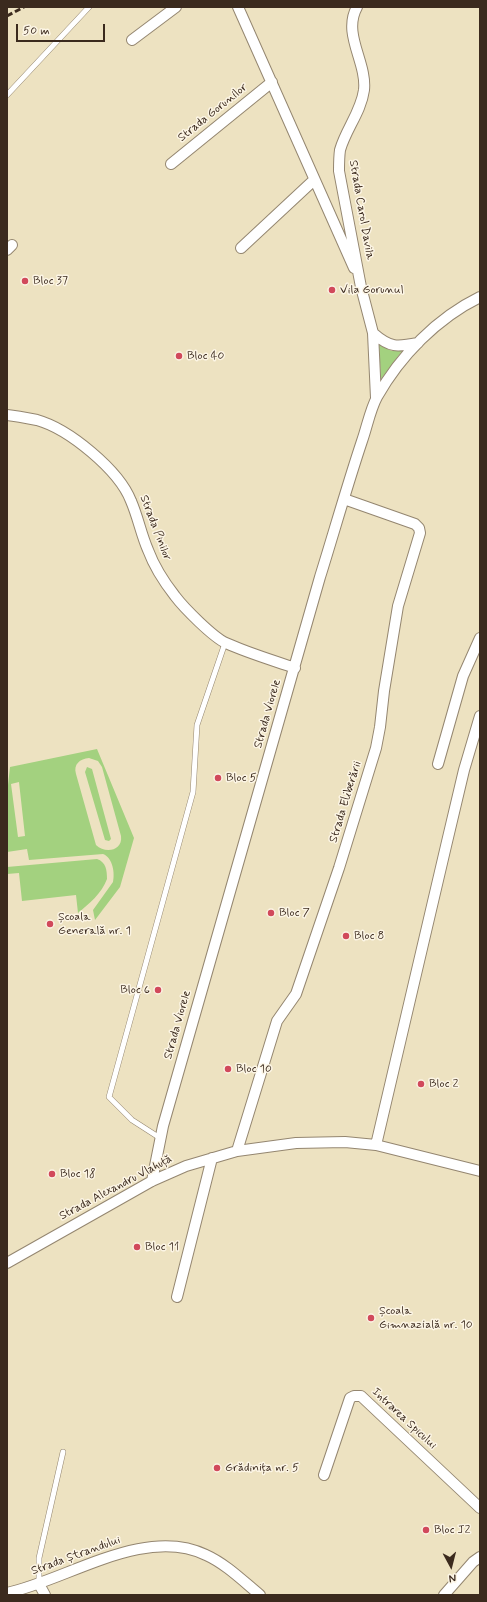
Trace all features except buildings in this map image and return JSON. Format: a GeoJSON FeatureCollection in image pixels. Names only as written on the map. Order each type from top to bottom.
{"type":"FeatureCollection","features":[{"type":"Feature","properties":{"kind":"street"},"geometry":{"type":"LineString","coordinates":[[132,40],[176,7]]}},
{"type":"Feature","properties":{"kind":"street"},"geometry":{"type":"LineString","coordinates":[[238,7],[361,287]]}},
{"type":"Feature","properties":{"kind":"street","name":"Strada Carol Davila"},"geometry":{"type":"LineString","coordinates":[[357,7],[353,14],[352,30],[363,76],[364,90],[360,105],[341,148],[339,171],[361,287],[374,333],[376,398]]}},
{"type":"Feature","properties":{"kind":"street","name":"Strada Gorunilor"},"geometry":{"type":"LineString","coordinates":[[171,164],[272,82]]}},
{"type":"Feature","properties":{"kind":"street"},"geometry":{"type":"LineString","coordinates":[[241,248],[314,180]]}},
{"type":"Feature","properties":{"kind":"street","name":"Strada Viorele"},"geometry":{"type":"LineString","coordinates":[[152,1181],[160,1138],[320,577],[356,457],[376,398],[390,376],[418,343],[444,319],[480,297]]}},
{"type":"Feature","properties":{"kind":"street"},"geometry":{"type":"LineString","coordinates":[[374,333],[390,345],[405,346],[418,343]]}},
{"type":"Feature","properties":{"kind":"street","name":"Strada Pinilor"},"geometry":{"type":"LineString","coordinates":[[7,415],[37,420],[57,429],[91,452],[120,482],[131,500],[148,550],[156,568],[176,598],[192,615],[225,643],[294,668]]}},
{"type":"Feature","properties":{"kind":"street","name":"Strada Eliberării"},"geometry":{"type":"LineString","coordinates":[[236,1151],[277,1021],[296,994],[339,868],[374,756],[380,727],[385,684],[398,606],[420,533],[419,528],[415,524],[344,499]]}},
{"type":"Feature","properties":{"kind":"street"},"geometry":{"type":"LineString","coordinates":[[438,764],[463,676],[480,638]]}},
{"type":"Feature","properties":{"kind":"street"},"geometry":{"type":"LineString","coordinates":[[376,1145],[464,770],[480,716]]}},
{"type":"Feature","properties":{"kind":"street","name":"Strada Alexandru Vlahuță"},"geometry":{"type":"LineString","coordinates":[[7,1263],[152,1181],[186,1166],[236,1151],[302,1142],[345,1142],[376,1145],[480,1171]]}},
{"type":"Feature","properties":{"kind":"street"},"geometry":{"type":"LineString","coordinates":[[177,1297],[212,1158]]}},
{"type":"Feature","properties":{"kind":"street","name":"Intrarea Spicului"},"geometry":{"type":"LineString","coordinates":[[324,1475],[350,1398],[357,1395],[361,1396],[480,1508]]}},
{"type":"Feature","properties":{"kind":"street","name":"Strada Ștrandului"},"geometry":{"type":"LineString","coordinates":[[7,1593],[39,1584],[116,1554],[140,1548],[163,1546],[187,1549],[207,1555],[222,1564],[260,1595]]}},
{"type":"Feature","properties":{"kind":"street"},"geometry":{"type":"LineString","coordinates":[[444,1595],[473,1562],[480,1557]]}},
{"type":"Feature","properties":{"kind":"street"},"geometry":{"type":"LineString","coordinates":[[39,1584],[45,1595]]}},
{"type":"Feature","properties":{"kind":"lane"},"geometry":{"type":"LineString","coordinates":[[7,95],[89,7]]}},
{"type":"Feature","properties":{"kind":"lane"},"geometry":{"type":"LineString","coordinates":[[160,1138],[132,1120],[109,1098],[193,792],[197,725],[225,643]]}},
{"type":"Feature","properties":{"kind":"lane"},"geometry":{"type":"LineString","coordinates":[[39,1584],[39,1558],[63,1452]]}},
{"type":"Feature","properties":{"kind":"green space"},"geometry":{"type":"Polygon","coordinates":[[[379,345],[392,351],[402,351],[381,379],[379,345]]]}},
{"type":"Feature","properties":{"kind":"green space"},"geometry":{"type":"Polygon","coordinates":[[[97,749],[134,838],[120,887],[95,920],[93,910],[113,882],[114,874],[111,862],[106,856],[103,854],[29,860],[27,849],[7,852],[7,794],[10,767],[97,749]],[[89,758],[76,765],[76,774],[96,845],[104,850],[113,850],[119,845],[121,836],[102,767],[98,761],[89,758]],[[19,782],[11,784],[18,837],[25,836],[19,782]]]}},
{"type":"Feature","properties":{"kind":"green space"},"geometry":{"type":"Polygon","coordinates":[[[87,767],[92,769],[111,839],[109,841],[105,840],[85,772],[87,767]]]}},
{"type":"Feature","properties":{"kind":"green space"},"geometry":{"type":"Polygon","coordinates":[[[97,859],[104,864],[107,872],[107,879],[99,894],[78,913],[76,895],[22,901],[19,873],[7,874],[7,867],[97,859]]]}},
{"type":"Feature","properties":{"kind":"railway"},"geometry":{"type":"LineString","coordinates":[[7,16],[24,7]]}},
{"type":"Feature","properties":{"kind":"place","name":"Bloc 37"},"geometry":{"type":"Point","coordinates":[25,281]}},
{"type":"Feature","properties":{"kind":"place","name":"Vila Gorunul"},"geometry":{"type":"Point","coordinates":[332,290]}},
{"type":"Feature","properties":{"kind":"place","name":"Bloc 40"},"geometry":{"type":"Point","coordinates":[179,356]}},
{"type":"Feature","properties":{"kind":"place","name":"Bloc 5"},"geometry":{"type":"Point","coordinates":[218,778]}},
{"type":"Feature","properties":{"kind":"place","name":"Bloc 7"},"geometry":{"type":"Point","coordinates":[271,913]}},
{"type":"Feature","properties":{"kind":"place","name":"Școala Generală nr. 1"},"geometry":{"type":"Point","coordinates":[50,924]}},
{"type":"Feature","properties":{"kind":"place","name":"Bloc 8"},"geometry":{"type":"Point","coordinates":[346,936]}},
{"type":"Feature","properties":{"kind":"place","name":"Bloc 6"},"geometry":{"type":"Point","coordinates":[158,990]}},
{"type":"Feature","properties":{"kind":"place","name":"Bloc 10"},"geometry":{"type":"Point","coordinates":[228,1069]}},
{"type":"Feature","properties":{"kind":"place","name":"Bloc 2"},"geometry":{"type":"Point","coordinates":[421,1084]}},
{"type":"Feature","properties":{"kind":"place","name":"Bloc 18"},"geometry":{"type":"Point","coordinates":[52,1174]}},
{"type":"Feature","properties":{"kind":"place","name":"Bloc 11"},"geometry":{"type":"Point","coordinates":[137,1247]}},
{"type":"Feature","properties":{"kind":"place","name":"Școala Gimnazială nr. 10"},"geometry":{"type":"Point","coordinates":[371,1318]}},
{"type":"Feature","properties":{"kind":"place","name":"Grădinița nr. 5"},"geometry":{"type":"Point","coordinates":[217,1468]}},
{"type":"Feature","properties":{"kind":"place","name":"Bloc J2"},"geometry":{"type":"Point","coordinates":[426,1530]}}]}
